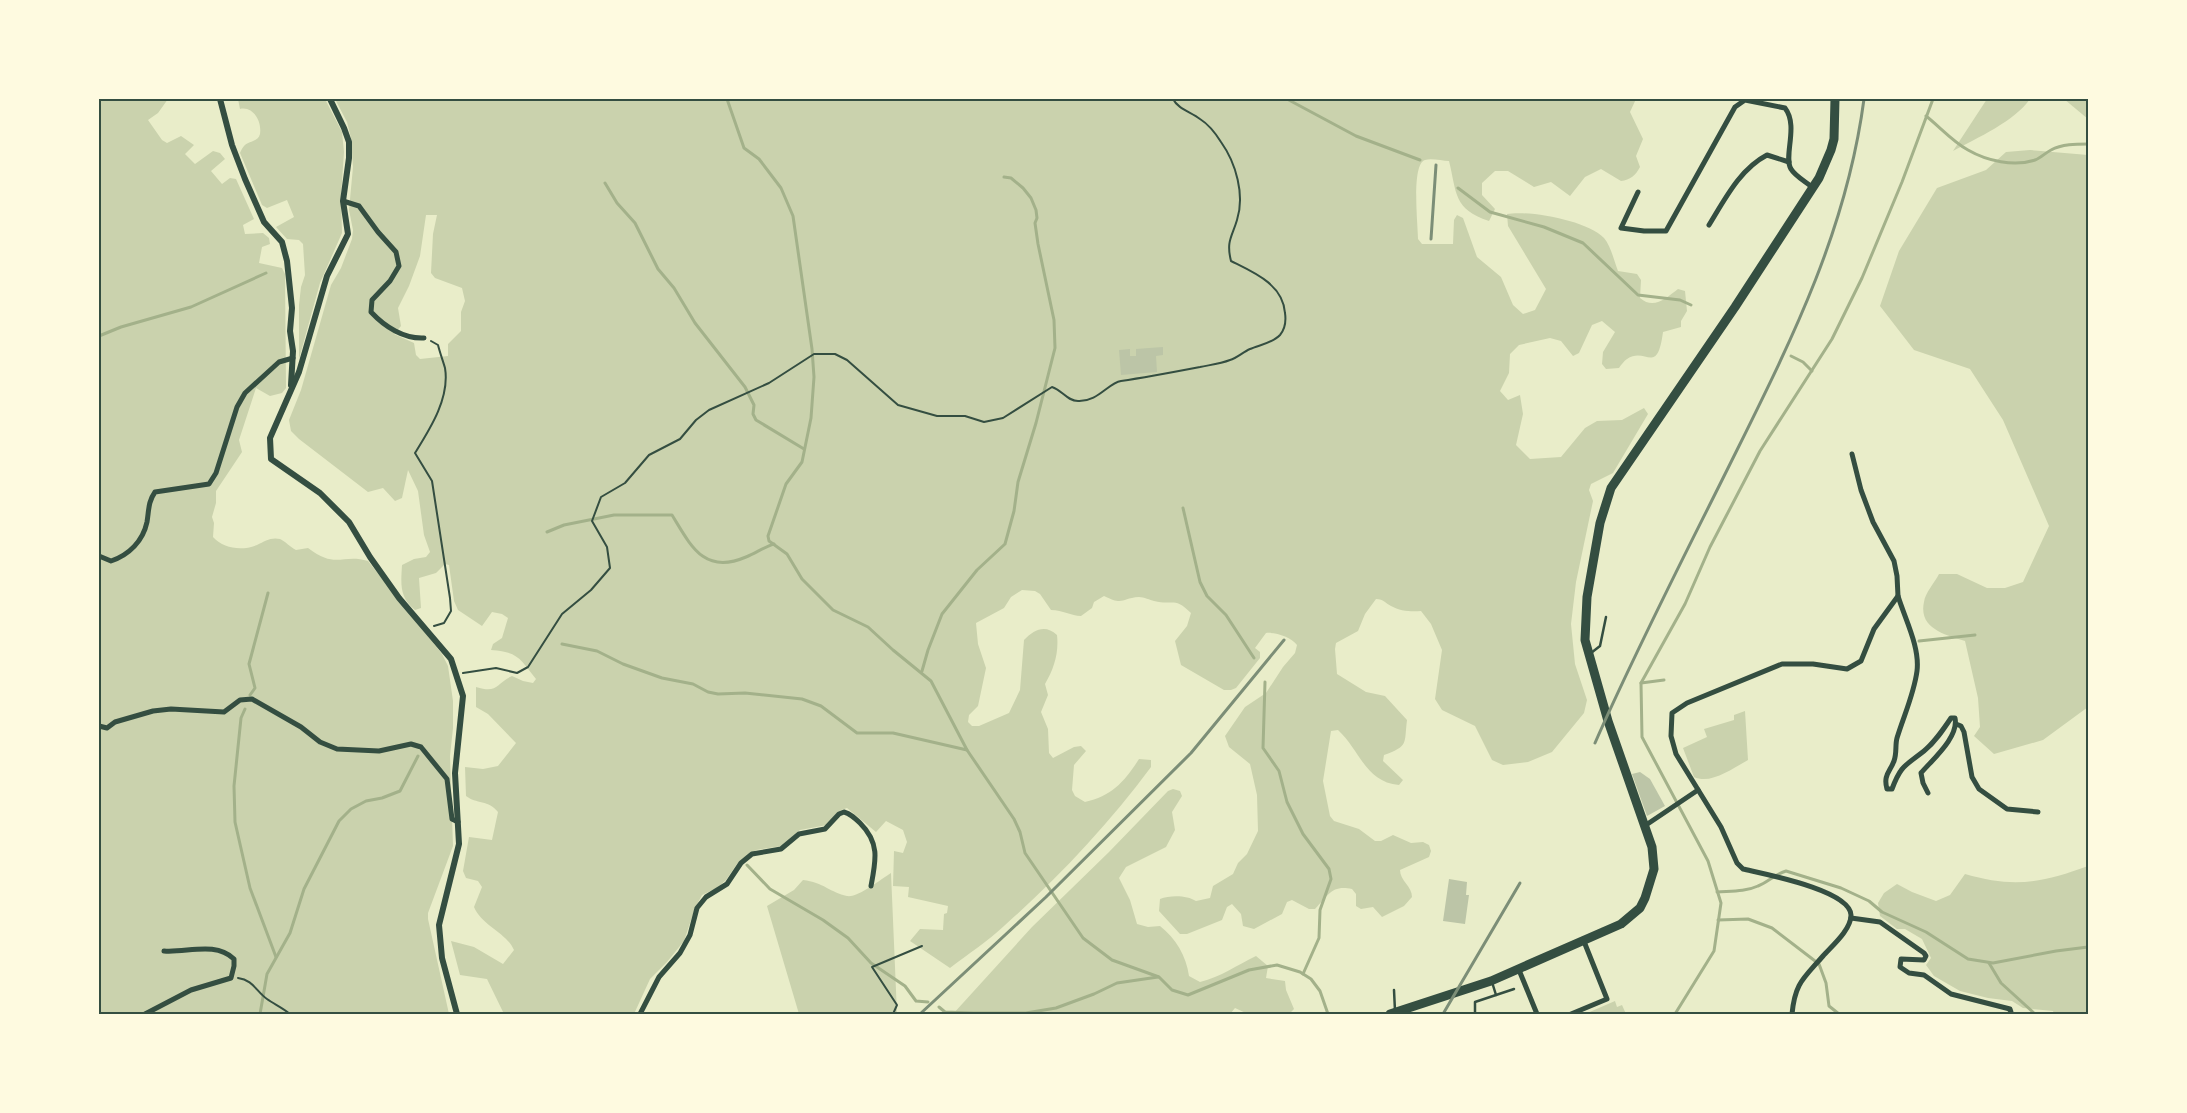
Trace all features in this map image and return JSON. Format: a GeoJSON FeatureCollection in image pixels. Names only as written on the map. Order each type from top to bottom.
{"type":"FeatureCollection","features":[{"type":"Feature","properties":{"kind":"main road"},"geometry":{"type":"LineString","coordinates":[[1392,1014],[1519,970],[1583,939],[1621,924],[1640,908],[1654,869],[1652,847],[1646,825],[1608,722],[1585,640],[1585,610],[1600,523],[1607,496],[1735,306],[1824,169],[1832,150],[1835,129],[1835,99]]}},
{"type":"Feature","properties":{"kind":"street"},"geometry":{"type":"LineString","coordinates":[[220,99],[232,145],[245,179],[264,222],[282,242],[290,280],[292,308],[290,330],[293,358],[291,391]]}},
{"type":"Feature","properties":{"kind":"street"},"geometry":{"type":"LineString","coordinates":[[330,99],[349,142],[350,158],[343,201],[348,234],[327,276],[300,372],[270,438],[271,459],[320,493],[349,522],[370,557],[399,598],[451,658],[463,696],[454,773],[459,844],[439,925],[442,958],[457,1014]]}},
{"type":"Feature","properties":{"kind":"street"},"geometry":{"type":"LineString","coordinates":[[1638,192],[1620,228],[1666,231],[1735,107],[1745,100],[1785,108],[1791,125],[1789,162],[1791,170],[1812,187]]}},
{"type":"Feature","properties":{"kind":"street"},"geometry":{"type":"LineString","coordinates":[[1709,225],[1729,192],[1755,162],[1768,155],[1789,162]]}},
{"type":"Feature","properties":{"kind":"street"},"geometry":{"type":"LineString","coordinates":[[343,201],[359,206],[396,252],[399,266],[390,281],[372,300],[371,312],[381,322],[397,332],[413,339],[424,338]]}},
{"type":"Feature","properties":{"kind":"street"},"geometry":{"type":"LineString","coordinates":[[99,556],[111,561],[123,557],[130,552],[144,531],[150,499],[155,492],[209,484],[216,473],[238,407],[245,394],[280,362],[293,358]]}},
{"type":"Feature","properties":{"kind":"street"},"geometry":{"type":"LineString","coordinates":[[1852,454],[1861,490],[1873,522],[1894,562],[1898,596],[1915,647],[1917,669],[1908,708],[1897,739],[1894,761],[1886,773],[1887,789],[1892,789],[1898,773],[1907,762],[1925,750],[1940,734],[1951,718],[1955,718],[1956,724],[1948,741],[1921,773],[1923,784],[1928,793]]}},
{"type":"Feature","properties":{"kind":"street"},"geometry":{"type":"LineString","coordinates":[[1792,1014],[1794,993],[1801,980],[1844,932],[1851,918],[1850,909],[1846,904],[1822,891],[1743,869],[1737,863],[1720,827],[1696,792],[1676,754],[1671,736],[1672,713],[1687,703],[1782,664],[1812,664],[1847,669],[1861,661],[1874,629],[1898,596]]}},
{"type":"Feature","properties":{"kind":"street"},"geometry":{"type":"LineString","coordinates":[[99,726],[107,728],[115,722],[154,711],[171,709],[224,712],[240,700],[252,699],[301,727],[320,742],[337,749],[379,751],[405,744],[421,747],[447,779],[452,819],[458,822]]}},
{"type":"Feature","properties":{"kind":"street"},"geometry":{"type":"LineString","coordinates":[[1956,724],[1961,726],[1964,732],[1972,778],[1979,789],[2007,810],[2038,812]]}},
{"type":"Feature","properties":{"kind":"street"},"geometry":{"type":"LineString","coordinates":[[1646,825],[1696,792]]}},
{"type":"Feature","properties":{"kind":"street"},"geometry":{"type":"LineString","coordinates":[[640,1014],[659,977],[680,952],[690,935],[697,908],[706,896],[727,884],[741,863],[752,854],[781,849],[799,834],[825,829],[839,814],[844,812],[852,814],[872,836],[876,860],[871,886]]}},
{"type":"Feature","properties":{"kind":"street"},"geometry":{"type":"LineString","coordinates":[[1851,918],[1880,922],[1924,953],[1926,956],[1924,960],[1901,960],[1900,967],[1905,972],[1924,975],[1944,990],[1961,998],[2010,1009],[2011,1012],[2009,1014]]}},
{"type":"Feature","properties":{"kind":"street"},"geometry":{"type":"LineString","coordinates":[[1571,1014],[1607,999],[1583,939]]}},
{"type":"Feature","properties":{"kind":"street"},"geometry":{"type":"LineString","coordinates":[[145,1014],[191,990],[231,978],[234,973],[234,959],[222,952],[208,949],[178,952],[164,951]]}},
{"type":"Feature","properties":{"kind":"street"},"geometry":{"type":"LineString","coordinates":[[1519,970],[1537,1014]]}},
{"type":"Feature","properties":{"kind":"lane"},"geometry":{"type":"LineString","coordinates":[[1588,655],[1600,646],[1606,617]]}},
{"type":"Feature","properties":{"kind":"lane"},"geometry":{"type":"LineString","coordinates":[[1491,981],[1496,995]]}},
{"type":"Feature","properties":{"kind":"lane"},"geometry":{"type":"LineString","coordinates":[[1476,1014],[1475,1002],[1514,988]]}},
{"type":"Feature","properties":{"kind":"lane"},"geometry":{"type":"LineString","coordinates":[[1392,1014],[1394,990]]}},
{"type":"Feature","properties":{"kind":"path"},"geometry":{"type":"LineString","coordinates":[[456,674],[496,668],[517,674],[528,667],[562,614],[591,590],[610,568],[607,547],[592,521],[600,497],[625,483],[649,454],[680,439],[696,420],[709,410],[769,383],[814,354],[835,354],[847,360],[898,405],[937,416],[965,416],[984,422],[1003,418],[1052,386],[1059,389],[1071,400],[1080,402],[1101,395],[1118,382],[1230,360],[1250,349],[1268,343],[1280,335],[1285,326],[1285,314],[1284,305],[1276,290],[1264,278],[1230,261],[1228,243],[1238,218],[1240,193],[1232,161],[1221,142],[1201,119],[1177,105],[1173,99]]}},
{"type":"Feature","properties":{"kind":"path"},"geometry":{"type":"LineString","coordinates":[[424,338],[438,345],[445,370],[444,388],[439,407],[415,453],[432,481],[450,598],[451,612],[444,623],[429,627],[434,631]]}},
{"type":"Feature","properties":{"kind":"path"},"geometry":{"type":"LineString","coordinates":[[894,1014],[897,1005],[872,967],[922,946]]}},
{"type":"Feature","properties":{"kind":"path"},"geometry":{"type":"LineString","coordinates":[[231,978],[248,980],[266,998],[290,1014]]}},
{"type":"Feature","properties":{"kind":"green space"},"geometry":{"type":"Polygon","coordinates":[[[99,99],[168,99],[158,113],[148,120],[162,140],[167,143],[181,136],[194,145],[185,154],[195,164],[213,151],[220,153],[225,159],[211,171],[222,184],[230,178],[236,179],[254,219],[243,225],[245,234],[263,233],[269,238],[270,244],[262,247],[259,263],[282,268],[285,274],[286,388],[282,393],[270,396],[256,388],[239,440],[242,452],[216,491],[216,503],[212,517],[214,523],[213,537],[222,544],[233,548],[251,547],[271,539],[280,539],[296,550],[308,548],[318,555],[333,560],[359,559],[368,561],[442,654],[448,666],[453,701],[450,756],[453,846],[428,913],[428,919],[449,1014],[99,1014],[99,99]]]}},
{"type":"Feature","properties":{"kind":"green space"},"geometry":{"type":"Polygon","coordinates":[[[238,99],[325,99],[342,132],[344,152],[341,196],[342,233],[320,283],[299,359],[299,305],[301,287],[305,275],[303,244],[299,240],[287,239],[276,227],[294,217],[287,200],[267,208],[262,205],[240,153],[244,146],[259,137],[260,124],[253,112],[240,109],[238,99]]]}},
{"type":"Feature","properties":{"kind":"green space"},"geometry":{"type":"Polygon","coordinates":[[[335,99],[1636,99],[1630,112],[1643,139],[1636,156],[1640,167],[1635,175],[1627,180],[1621,181],[1601,169],[1585,177],[1570,196],[1551,182],[1534,187],[1508,171],[1495,171],[1482,183],[1482,195],[1495,209],[1489,221],[1477,216],[1463,205],[1456,191],[1449,161],[1425,160],[1418,172],[1417,183],[1418,239],[1422,244],[1453,244],[1454,220],[1457,215],[1463,218],[1477,257],[1501,277],[1513,305],[1523,314],[1535,310],[1546,289],[1508,226],[1507,214],[1544,215],[1572,222],[1596,232],[1606,241],[1618,271],[1637,274],[1641,280],[1640,298],[1645,301],[1655,303],[1678,289],[1685,291],[1687,311],[1681,321],[1681,327],[1663,332],[1661,346],[1654,357],[1634,356],[1626,360],[1619,368],[1606,369],[1602,364],[1603,352],[1615,332],[1602,321],[1592,325],[1579,353],[1573,356],[1561,341],[1550,338],[1519,345],[1510,354],[1509,373],[1500,391],[1508,400],[1520,395],[1523,414],[1516,445],[1530,459],[1561,457],[1585,428],[1597,421],[1622,420],[1644,408],[1648,414],[1613,473],[1591,484],[1589,490],[1593,501],[1576,582],[1571,624],[1575,664],[1587,700],[1584,713],[1552,752],[1528,762],[1503,765],[1492,760],[1475,726],[1442,710],[1435,699],[1442,650],[1431,624],[1421,611],[1402,610],[1391,606],[1383,600],[1376,599],[1365,614],[1358,631],[1336,643],[1337,674],[1366,692],[1385,696],[1407,720],[1404,743],[1398,749],[1384,755],[1383,761],[1403,780],[1399,785],[1388,783],[1378,778],[1364,764],[1338,730],[1331,731],[1323,781],[1330,816],[1334,821],[1359,829],[1375,841],[1381,841],[1393,835],[1411,843],[1423,842],[1429,845],[1431,851],[1429,857],[1400,870],[1412,897],[1404,906],[1382,917],[1373,907],[1361,909],[1356,906],[1356,894],[1352,889],[1339,888],[1331,892],[1315,909],[1309,909],[1292,900],[1287,902],[1282,914],[1254,929],[1243,926],[1241,914],[1232,904],[1227,907],[1222,920],[1187,934],[1180,934],[1159,911],[1160,899],[1178,896],[1196,901],[1210,898],[1213,886],[1233,874],[1238,863],[1247,854],[1258,831],[1257,795],[1250,764],[1229,747],[1225,736],[1245,707],[1266,693],[1295,653],[1297,645],[1283,636],[1266,633],[1255,648],[1260,652],[1260,658],[1236,688],[1224,690],[1181,665],[1175,641],[1187,626],[1191,613],[1177,603],[1154,601],[1143,597],[1115,601],[1104,596],[1094,602],[1092,608],[1081,616],[1077,616],[1051,610],[1040,594],[1035,591],[1022,590],[1011,597],[1004,608],[976,623],[978,644],[986,668],[978,706],[969,715],[968,722],[972,726],[979,726],[1009,713],[1020,690],[1024,640],[1032,633],[1044,629],[1057,635],[1057,648],[1053,667],[1045,684],[1048,695],[1041,712],[1048,729],[1049,753],[1053,758],[1074,747],[1081,746],[1086,751],[1074,765],[1072,790],[1075,796],[1085,802],[1110,792],[1123,781],[1139,759],[1151,760],[1151,767],[1135,789],[1082,850],[1044,889],[991,937],[950,968],[910,941],[920,929],[943,930],[944,914],[947,913],[948,906],[908,897],[909,887],[893,886],[894,851],[903,853],[907,842],[903,830],[886,821],[876,832],[847,808],[841,810],[827,825],[800,830],[782,846],[756,850],[737,864],[726,880],[717,888],[702,895],[695,908],[684,941],[650,979],[634,1014],[504,1014],[487,979],[460,975],[451,941],[474,947],[503,964],[514,950],[506,939],[478,914],[474,907],[482,887],[478,881],[466,878],[463,871],[469,837],[492,840],[498,812],[487,804],[466,796],[465,767],[483,769],[498,766],[516,743],[488,714],[476,707],[476,687],[493,689],[512,676],[533,683],[536,679],[518,658],[508,653],[491,650],[493,644],[502,638],[508,618],[502,614],[492,612],[482,626],[458,610],[454,601],[449,565],[445,564],[436,573],[419,578],[421,608],[415,610],[406,600],[401,584],[402,565],[414,559],[426,557],[430,552],[424,535],[418,491],[408,470],[402,498],[395,501],[383,488],[368,492],[299,439],[291,431],[289,420],[301,390],[331,285],[341,268],[352,239],[353,230],[349,210],[353,167],[351,138],[347,122],[335,99]],[[426,215],[420,256],[409,286],[398,308],[401,326],[394,334],[414,343],[416,355],[420,359],[448,356],[448,344],[461,331],[461,312],[465,301],[462,288],[435,278],[431,273],[433,234],[437,215],[426,215]]]}},
{"type":"Feature","properties":{"kind":"green space"},"geometry":{"type":"Polygon","coordinates":[[[1987,99],[2030,99],[2015,115],[2005,122],[1953,151],[1987,99]]]}},
{"type":"Feature","properties":{"kind":"green space"},"geometry":{"type":"Polygon","coordinates":[[[2064,99],[2088,99],[2088,119],[2064,99]]]}},
{"type":"Feature","properties":{"kind":"green space"},"geometry":{"type":"Polygon","coordinates":[[[2030,150],[2088,155],[2088,707],[2043,740],[1994,754],[1974,736],[1980,727],[1978,698],[1965,641],[1943,633],[1930,625],[1925,619],[1923,611],[1925,599],[1939,574],[1957,574],[1987,588],[2005,588],[2023,582],[2049,526],[2003,420],[1970,369],[1914,350],[1880,306],[1899,251],[1937,188],[1986,170],[2006,152],[2030,150]]]}},
{"type":"Feature","properties":{"kind":"green space"},"geometry":{"type":"Polygon","coordinates":[[[1745,711],[1748,760],[1715,777],[1701,779],[1694,777],[1683,748],[1707,737],[1704,729],[1734,720],[1734,715],[1745,711]]]}},
{"type":"Feature","properties":{"kind":"green space"},"geometry":{"type":"Polygon","coordinates":[[[1173,789],[1180,791],[1182,796],[1172,812],[1175,830],[1166,847],[1126,867],[1119,878],[1130,900],[1137,924],[1148,927],[1160,926],[1166,931],[1183,954],[1189,976],[1200,982],[1222,974],[1256,956],[1268,966],[1266,978],[1285,981],[1286,990],[1294,1009],[1289,1014],[1248,1014],[1235,1008],[1230,1014],[953,1014],[1032,927],[1168,791],[1173,789]]]}},
{"type":"Feature","properties":{"kind":"green space"},"geometry":{"type":"Polygon","coordinates":[[[2088,866],[2088,1014],[2054,1014],[2053,1011],[2023,1008],[2012,1001],[1988,998],[1960,991],[1934,976],[1926,965],[1931,958],[1922,939],[1905,929],[1897,929],[1880,916],[1878,903],[1884,893],[1897,884],[1936,901],[1950,895],[1965,874],[1998,881],[2027,882],[2042,880],[2088,866]]]}},
{"type":"Feature","properties":{"kind":"green space"},"geometry":{"type":"Polygon","coordinates":[[[891,873],[897,1014],[799,1014],[767,906],[794,890],[803,880],[816,883],[841,895],[852,896],[891,873]]]}},
{"type":"Feature","properties":{"kind":"green space"},"geometry":{"type":"Polygon","coordinates":[[[1615,1001],[1617,1007],[1622,1005],[1626,1014],[1585,1014],[1615,1001]]]}},
{"type":"Feature","properties":{"kind":"building"},"geometry":{"type":"Polygon","coordinates":[[[1163,347],[1163,355],[1156,356],[1157,372],[1121,375],[1119,350],[1130,349],[1130,356],[1136,356],[1136,349],[1163,347]]]}},
{"type":"Feature","properties":{"kind":"building"},"geometry":{"type":"Polygon","coordinates":[[[1640,772],[1650,779],[1665,806],[1647,816],[1632,774],[1640,772]]]}},
{"type":"Feature","properties":{"kind":"building"},"geometry":{"type":"Polygon","coordinates":[[[1449,879],[1467,882],[1466,895],[1469,895],[1465,924],[1443,921],[1449,879]]]}},
{"type":"Feature","properties":{"kind":"waterway"},"geometry":{"type":"LineString","coordinates":[[727,99],[744,148],[759,159],[781,188],[793,216],[812,349],[814,377],[811,418],[802,462],[786,484],[768,536],[769,541],[787,554],[802,579],[833,610],[868,627],[931,681],[967,750],[1014,819],[1020,832],[1025,853],[1083,938],[1112,960],[1159,977],[1172,990],[1188,995],[1249,970],[1277,965],[1300,972],[1311,979],[1320,991],[1328,1014]]}},
{"type":"Feature","properties":{"kind":"waterway"},"geometry":{"type":"LineString","coordinates":[[1287,99],[1356,136],[1420,160]]}},
{"type":"Feature","properties":{"kind":"waterway"},"geometry":{"type":"LineString","coordinates":[[1675,1014],[1714,951],[1721,903],[1708,861],[1642,737],[1641,683],[1685,604],[1710,547],[1760,451],[1832,339],[1862,278],[1902,182],[1933,99]]}},
{"type":"Feature","properties":{"kind":"waterway"},"geometry":{"type":"LineString","coordinates":[[1926,116],[1962,147],[1975,154],[2001,162],[2027,162],[2060,147],[2088,144]]}},
{"type":"Feature","properties":{"kind":"waterway"},"geometry":{"type":"LineString","coordinates":[[922,671],[942,614],[977,570],[1005,544],[1014,511],[1018,482],[1036,423],[1055,348],[1054,320],[1038,244],[1035,223],[1037,218],[1036,210],[1031,198],[1023,188],[1011,178],[1004,177]]}},
{"type":"Feature","properties":{"kind":"waterway"},"geometry":{"type":"LineString","coordinates":[[605,183],[617,203],[635,223],[658,269],[674,288],[695,323],[745,387],[754,405],[753,414],[756,420],[804,449]]}},
{"type":"Feature","properties":{"kind":"waterway"},"geometry":{"type":"LineString","coordinates":[[1458,188],[1490,212],[1544,227],[1583,243],[1638,295],[1680,300],[1691,305]]}},
{"type":"Feature","properties":{"kind":"waterway"},"geometry":{"type":"LineString","coordinates":[[99,336],[121,327],[191,307],[266,273]]}},
{"type":"Feature","properties":{"kind":"waterway"},"geometry":{"type":"LineString","coordinates":[[1791,356],[1803,362],[1812,371]]}},
{"type":"Feature","properties":{"kind":"waterway"},"geometry":{"type":"LineString","coordinates":[[1183,508],[1200,582],[1207,596],[1226,615],[1254,658]]}},
{"type":"Feature","properties":{"kind":"waterway"},"geometry":{"type":"LineString","coordinates":[[547,532],[564,525],[614,515],[672,515],[693,547],[709,560],[732,562],[774,544]]}},
{"type":"Feature","properties":{"kind":"waterway"},"geometry":{"type":"LineString","coordinates":[[250,695],[255,688],[249,664],[268,593]]}},
{"type":"Feature","properties":{"kind":"waterway"},"geometry":{"type":"LineString","coordinates":[[1919,641],[1975,635]]}},
{"type":"Feature","properties":{"kind":"waterway"},"geometry":{"type":"LineString","coordinates":[[562,644],[597,651],[623,664],[662,678],[693,684],[708,692],[718,694],[745,693],[802,699],[821,706],[857,733],[893,733],[967,750]]}},
{"type":"Feature","properties":{"kind":"waterway"},"geometry":{"type":"LineString","coordinates":[[1641,683],[1664,680]]}},
{"type":"Feature","properties":{"kind":"waterway"},"geometry":{"type":"LineString","coordinates":[[1265,682],[1263,748],[1279,771],[1287,802],[1303,834],[1329,869],[1331,879],[1320,910],[1319,938],[1303,974]]}},
{"type":"Feature","properties":{"kind":"waterway"},"geometry":{"type":"LineString","coordinates":[[245,709],[241,718],[234,786],[235,822],[250,888],[276,957]]}},
{"type":"Feature","properties":{"kind":"waterway"},"geometry":{"type":"LineString","coordinates":[[260,1014],[267,974],[290,933],[304,889],[339,821],[351,809],[366,801],[382,798],[400,791],[418,756]]}},
{"type":"Feature","properties":{"kind":"waterway"},"geometry":{"type":"LineString","coordinates":[[747,865],[770,889],[823,920],[848,938],[871,963],[905,986],[916,1001],[928,1002]]}},
{"type":"Feature","properties":{"kind":"waterway"},"geometry":{"type":"LineString","coordinates":[[1717,892],[1753,888],[1786,871],[1841,888],[1869,901],[1882,912],[1926,932],[1968,959],[1993,963],[2088,947]]}},
{"type":"Feature","properties":{"kind":"waterway"},"geometry":{"type":"LineString","coordinates":[[1718,920],[1748,919],[1772,928],[1819,964],[1826,983],[1829,1006],[1839,1014]]}},
{"type":"Feature","properties":{"kind":"waterway"},"geometry":{"type":"LineString","coordinates":[[1989,963],[2001,983],[2035,1014]]}},
{"type":"Feature","properties":{"kind":"waterway"},"geometry":{"type":"LineString","coordinates":[[939,1007],[945,1012],[1026,1013],[1056,1008],[1117,983],[1158,977]]}},
{"type":"Feature","properties":{"kind":"railway"},"geometry":{"type":"LineString","coordinates":[[1595,743],[1647,632],[1758,407],[1816,280],[1845,192],[1856,146],[1864,99]]}},
{"type":"Feature","properties":{"kind":"railway"},"geometry":{"type":"LineString","coordinates":[[1431,239],[1436,165]]}},
{"type":"Feature","properties":{"kind":"railway"},"geometry":{"type":"LineString","coordinates":[[920,1014],[1046,897],[1191,753],[1284,640]]}},
{"type":"Feature","properties":{"kind":"railway"},"geometry":{"type":"LineString","coordinates":[[1443,1014],[1520,883]]}}]}
